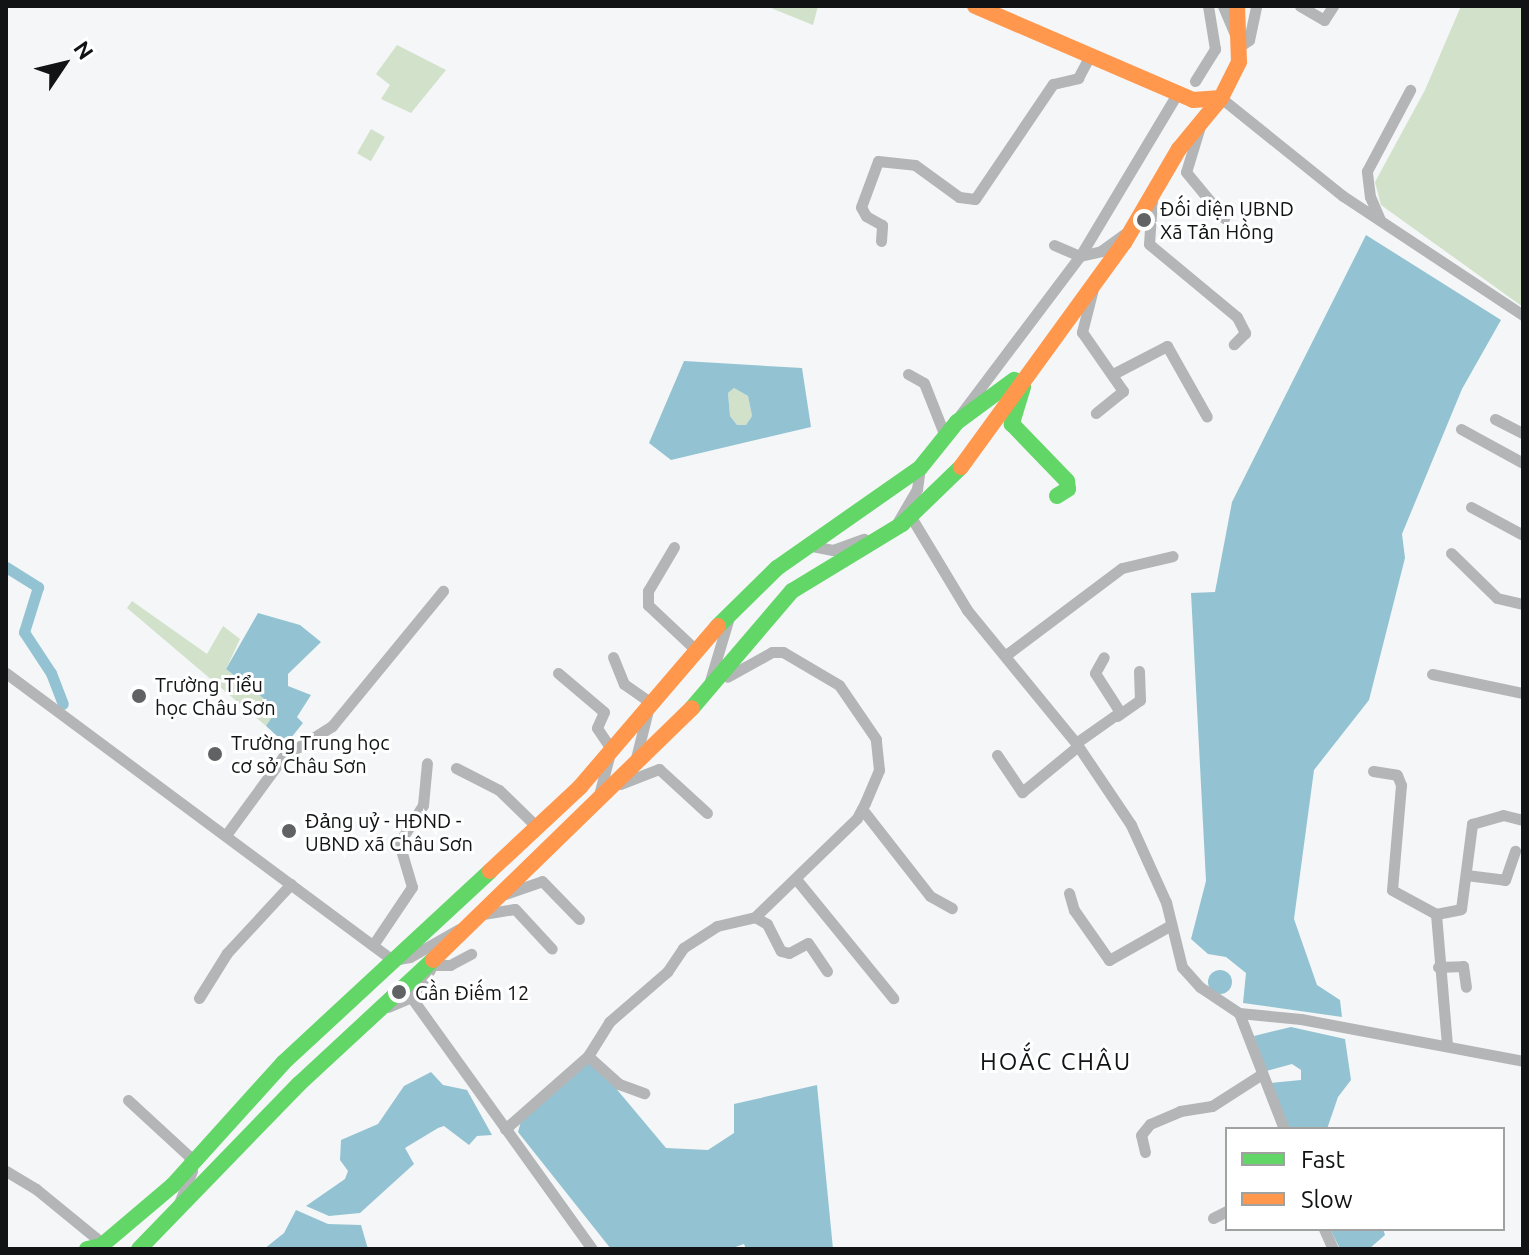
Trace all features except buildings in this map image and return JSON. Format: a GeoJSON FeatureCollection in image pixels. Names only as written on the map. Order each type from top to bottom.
{"type":"FeatureCollection","features":[{"type":"Feature","properties":{"kind":"main road"},"geometry":{"type":"LineString","coordinates":[[975,6],[1088,59],[1177,94],[1205,102],[1221,98]]}},
{"type":"Feature","properties":{"kind":"main road"},"geometry":{"type":"LineString","coordinates":[[139,1249],[172,1220],[373,1012],[480,917],[713,686],[792,591],[911,517],[959,472],[1031,364],[1136,223],[1201,121],[1221,98],[1239,62],[1237,6]]}},
{"type":"Feature","properties":{"kind":"main road"},"geometry":{"type":"LineString","coordinates":[[96,1248],[191,1163],[283,1063],[580,787],[730,612],[777,568],[920,468],[957,422],[1031,364]]}},
{"type":"Feature","properties":{"kind":"main road"},"geometry":{"type":"LineString","coordinates":[[1031,364],[1012,424],[1067,481],[1068,489],[1057,496]]}},
{"type":"Feature","properties":{"kind":"street"},"geometry":{"type":"LineString","coordinates":[[1195,81],[1215,49],[1208,6]]}},
{"type":"Feature","properties":{"kind":"street"},"geometry":{"type":"LineString","coordinates":[[1223,6],[1240,46],[1249,40],[1256,6]]}},
{"type":"Feature","properties":{"kind":"street"},"geometry":{"type":"LineString","coordinates":[[1300,6],[1324,20],[1333,6]]}},
{"type":"Feature","properties":{"kind":"street"},"geometry":{"type":"LineString","coordinates":[[881,241],[881,223],[866,216],[861,207],[878,161],[915,165],[959,197],[975,199],[1053,84],[1078,78],[1088,59]]}},
{"type":"Feature","properties":{"kind":"street"},"geometry":{"type":"LineString","coordinates":[[1380,220],[1367,171],[1410,90]]}},
{"type":"Feature","properties":{"kind":"street"},"geometry":{"type":"LineString","coordinates":[[957,422],[1080,256],[1177,94]]}},
{"type":"Feature","properties":{"kind":"street"},"geometry":{"type":"LineString","coordinates":[[1221,98],[1380,220],[1523,315]]}},
{"type":"Feature","properties":{"kind":"street"},"geometry":{"type":"LineString","coordinates":[[1201,121],[1186,172],[1224,218]]}},
{"type":"Feature","properties":{"kind":"street"},"geometry":{"type":"LineString","coordinates":[[1153,192],[1149,244],[1237,317],[1245,333],[1234,344]]}},
{"type":"Feature","properties":{"kind":"street"},"geometry":{"type":"LineString","coordinates":[[1054,245],[1080,256],[1107,247],[1136,223]]}},
{"type":"Feature","properties":{"kind":"street"},"geometry":{"type":"LineString","coordinates":[[1096,279],[1082,332],[1123,391],[1096,413]]}},
{"type":"Feature","properties":{"kind":"street"},"geometry":{"type":"LineString","coordinates":[[1113,374],[1167,346],[1207,417]]}},
{"type":"Feature","properties":{"kind":"street"},"geometry":{"type":"LineString","coordinates":[[908,374],[924,383],[945,436]]}},
{"type":"Feature","properties":{"kind":"street"},"geometry":{"type":"LineString","coordinates":[[1495,419],[1523,433]]}},
{"type":"Feature","properties":{"kind":"street"},"geometry":{"type":"LineString","coordinates":[[1461,429],[1523,463]]}},
{"type":"Feature","properties":{"kind":"street"},"geometry":{"type":"LineString","coordinates":[[812,546],[841,549],[888,531],[917,489],[920,468]]}},
{"type":"Feature","properties":{"kind":"street"},"geometry":{"type":"LineString","coordinates":[[1471,507],[1523,535]]}},
{"type":"Feature","properties":{"kind":"street"},"geometry":{"type":"LineString","coordinates":[[911,517],[967,610],[1077,745],[1131,825],[1171,925],[1182,967],[1200,987],[1239,1013],[1301,1019],[1523,1061]]}},
{"type":"Feature","properties":{"kind":"street"},"geometry":{"type":"LineString","coordinates":[[674,547],[648,591],[648,605],[696,650]]}},
{"type":"Feature","properties":{"kind":"street"},"geometry":{"type":"LineString","coordinates":[[1451,553],[1497,598],[1523,604]]}},
{"type":"Feature","properties":{"kind":"street"},"geometry":{"type":"LineString","coordinates":[[1006,655],[1122,568],[1173,556]]}},
{"type":"Feature","properties":{"kind":"street"},"geometry":{"type":"LineString","coordinates":[[226,835],[283,757],[332,726],[443,591]]}},
{"type":"Feature","properties":{"kind":"street"},"geometry":{"type":"LineString","coordinates":[[713,686],[730,612]]}},
{"type":"Feature","properties":{"kind":"street"},"geometry":{"type":"LineString","coordinates":[[505,1129],[588,1056],[609,1022],[667,972],[683,948],[717,926],[755,917],[862,809],[879,757],[866,719],[839,685],[783,652],[772,652],[713,686]]}},
{"type":"Feature","properties":{"kind":"street"},"geometry":{"type":"LineString","coordinates":[[613,657],[624,684],[650,702],[635,763]]}},
{"type":"Feature","properties":{"kind":"street"},"geometry":{"type":"LineString","coordinates":[[1104,657],[1095,673],[1118,707],[1117,716]]}},
{"type":"Feature","properties":{"kind":"street"},"geometry":{"type":"LineString","coordinates":[[997,755],[1022,792],[1077,745],[1140,700],[1139,671]]}},
{"type":"Feature","properties":{"kind":"street"},"geometry":{"type":"LineString","coordinates":[[6,673],[393,960],[410,957],[480,917],[515,909],[552,949]]}},
{"type":"Feature","properties":{"kind":"street"},"geometry":{"type":"LineString","coordinates":[[558,673],[603,709],[597,728],[611,749],[602,796]]}},
{"type":"Feature","properties":{"kind":"street"},"geometry":{"type":"LineString","coordinates":[[1432,674],[1523,693]]}},
{"type":"Feature","properties":{"kind":"street"},"geometry":{"type":"LineString","coordinates":[[373,945],[412,887],[399,843],[423,805],[427,763]]}},
{"type":"Feature","properties":{"kind":"street"},"geometry":{"type":"LineString","coordinates":[[456,768],[499,790],[537,827]]}},
{"type":"Feature","properties":{"kind":"street"},"geometry":{"type":"LineString","coordinates":[[602,796],[659,769],[707,813]]}},
{"type":"Feature","properties":{"kind":"street"},"geometry":{"type":"LineString","coordinates":[[1373,771],[1397,775],[1401,785],[1392,890],[1436,914],[1453,915],[1461,909],[1472,824],[1503,815],[1523,820]]}},
{"type":"Feature","properties":{"kind":"street"},"geometry":{"type":"LineString","coordinates":[[862,809],[930,896],[952,908]]}},
{"type":"Feature","properties":{"kind":"street"},"geometry":{"type":"LineString","coordinates":[[1466,875],[1505,880],[1515,851]]}},
{"type":"Feature","properties":{"kind":"street"},"geometry":{"type":"LineString","coordinates":[[796,879],[893,998]]}},
{"type":"Feature","properties":{"kind":"street"},"geometry":{"type":"LineString","coordinates":[[501,896],[542,881],[579,919]]}},
{"type":"Feature","properties":{"kind":"street"},"geometry":{"type":"LineString","coordinates":[[199,998],[227,953],[291,884]]}},
{"type":"Feature","properties":{"kind":"street"},"geometry":{"type":"LineString","coordinates":[[1069,893],[1074,910],[1109,960],[1171,925]]}},
{"type":"Feature","properties":{"kind":"street"},"geometry":{"type":"LineString","coordinates":[[1436,914],[1438,967],[1447,1046]]}},
{"type":"Feature","properties":{"kind":"street"},"geometry":{"type":"LineString","coordinates":[[755,917],[767,924],[781,951],[789,953],[808,943],[827,971]]}},
{"type":"Feature","properties":{"kind":"street"},"geometry":{"type":"LineString","coordinates":[[373,1012],[411,997],[428,966],[471,954]]}},
{"type":"Feature","properties":{"kind":"street"},"geometry":{"type":"LineString","coordinates":[[1438,967],[1463,966],[1466,987]]}},
{"type":"Feature","properties":{"kind":"street"},"geometry":{"type":"LineString","coordinates":[[411,997],[592,1249]]}},
{"type":"Feature","properties":{"kind":"street"},"geometry":{"type":"LineString","coordinates":[[1239,1013],[1283,1127]]}},
{"type":"Feature","properties":{"kind":"street"},"geometry":{"type":"LineString","coordinates":[[588,1056],[619,1084],[644,1093]]}},
{"type":"Feature","properties":{"kind":"street"},"geometry":{"type":"LineString","coordinates":[[1145,1152],[1141,1135],[1150,1124],[1180,1111],[1212,1106],[1262,1074]]}},
{"type":"Feature","properties":{"kind":"street"},"geometry":{"type":"LineString","coordinates":[[128,1100],[188,1153],[191,1163],[172,1220]]}},
{"type":"Feature","properties":{"kind":"street"},"geometry":{"type":"LineString","coordinates":[[6,1171],[36,1189],[96,1248]]}},
{"type":"Feature","properties":{"kind":"street"},"geometry":{"type":"LineString","coordinates":[[1213,1218],[1225,1212]]}},
{"type":"Feature","properties":{"kind":"green space"},"geometry":{"type":"Polygon","coordinates":[[[766,6],[818,6],[813,25],[766,6]]]}},
{"type":"Feature","properties":{"kind":"green space"},"geometry":{"type":"Polygon","coordinates":[[[1461,6],[1523,6],[1523,307],[1381,205],[1375,182],[1425,90],[1461,6]]]}},
{"type":"Feature","properties":{"kind":"green space"},"geometry":{"type":"Polygon","coordinates":[[[397,45],[446,70],[411,113],[381,99],[390,85],[376,74],[397,45]]]}},
{"type":"Feature","properties":{"kind":"green space"},"geometry":{"type":"Polygon","coordinates":[[[371,129],[385,137],[371,161],[357,153],[371,129]]]}},
{"type":"Feature","properties":{"kind":"green space"},"geometry":{"type":"Polygon","coordinates":[[[734,388],[748,396],[752,416],[746,425],[737,425],[730,416],[728,393],[734,388]]]}},
{"type":"Feature","properties":{"kind":"green space"},"geometry":{"type":"Polygon","coordinates":[[[132,601],[207,654],[223,626],[240,639],[226,669],[277,709],[266,726],[127,608],[132,601]]]}},
{"type":"Feature","properties":{"kind":"water"},"geometry":{"type":"Polygon","coordinates":[[[1366,235],[1501,320],[1462,389],[1402,534],[1405,558],[1369,700],[1314,770],[1294,919],[1317,985],[1340,1000],[1342,1017],[1243,1003],[1246,973],[1226,957],[1208,954],[1191,939],[1206,881],[1191,593],[1215,592],[1232,502],[1366,235]]]}},
{"type":"Feature","properties":{"kind":"water"},"geometry":{"type":"Polygon","coordinates":[[[684,361],[802,368],[811,427],[671,460],[649,443],[684,361]],[[734,388],[728,393],[730,416],[737,425],[746,425],[752,416],[748,396],[734,388]]]}},
{"type":"Feature","properties":{"kind":"water"},"geometry":{"type":"Polygon","coordinates":[[[258,613],[300,625],[321,642],[288,674],[288,686],[311,695],[297,717],[303,723],[286,744],[266,726],[277,709],[226,669],[258,613]]]}},
{"type":"Feature","properties":{"kind":"water"},"geometry":{"type":"Polygon","coordinates":[[[1220,970],[1231,977],[1232,982],[1225,993],[1220,994],[1209,987],[1208,982],[1215,971],[1220,970]]]}},
{"type":"Feature","properties":{"kind":"water"},"geometry":{"type":"Polygon","coordinates":[[[1291,1027],[1345,1039],[1351,1080],[1338,1097],[1328,1127],[1285,1127],[1270,1083],[1301,1080],[1301,1070],[1292,1064],[1266,1071],[1254,1036],[1291,1027]]]}},
{"type":"Feature","properties":{"kind":"water"},"geometry":{"type":"Polygon","coordinates":[[[584,1059],[593,1061],[666,1148],[708,1150],[734,1133],[734,1104],[817,1085],[833,1249],[746,1249],[744,1244],[730,1249],[611,1249],[518,1132],[521,1121],[584,1059]]]}},
{"type":"Feature","properties":{"kind":"water"},"geometry":{"type":"Polygon","coordinates":[[[431,1072],[443,1085],[467,1090],[492,1135],[477,1136],[469,1145],[444,1126],[438,1128],[405,1148],[414,1164],[360,1213],[329,1216],[306,1206],[345,1179],[348,1171],[340,1160],[341,1140],[378,1124],[404,1086],[431,1072]]]}},
{"type":"Feature","properties":{"kind":"water"},"geometry":{"type":"Polygon","coordinates":[[[296,1210],[328,1224],[361,1225],[368,1249],[264,1249],[284,1233],[296,1210]]]}},
{"type":"Feature","properties":{"kind":"water"},"geometry":{"type":"Polygon","coordinates":[[[1331,1231],[1384,1231],[1385,1235],[1369,1249],[1340,1249],[1331,1231]]]}},
{"type":"Feature","properties":{"kind":"waterway"},"geometry":{"type":"LineString","coordinates":[[6,567],[38,587],[24,632],[51,673],[63,704]]}},
{"type":"Feature","properties":{"kind":"traffic: fast"},"geometry":{"type":"LineString","coordinates":[[718,626],[777,568],[920,468],[957,422],[1014,380]]}},
{"type":"Feature","properties":{"kind":"traffic: fast"},"geometry":{"type":"LineString","coordinates":[[1023,387],[1012,424],[1067,481],[1068,489],[1057,496]]}},
{"type":"Feature","properties":{"kind":"traffic: fast"},"geometry":{"type":"LineString","coordinates":[[692,708],[792,591],[902,524],[961,467]]}},
{"type":"Feature","properties":{"kind":"traffic: fast"},"geometry":{"type":"LineString","coordinates":[[87,1249],[101,1246],[172,1186],[283,1063],[490,871]]}},
{"type":"Feature","properties":{"kind":"traffic: fast"},"geometry":{"type":"LineString","coordinates":[[139,1249],[299,1084],[433,960]]}},
{"type":"Feature","properties":{"kind":"traffic: slow"},"geometry":{"type":"LineString","coordinates":[[975,6],[1193,100],[1221,98]]}},
{"type":"Feature","properties":{"kind":"traffic: slow"},"geometry":{"type":"LineString","coordinates":[[961,467],[1124,243],[1179,149],[1221,98],[1239,62],[1237,6]]}},
{"type":"Feature","properties":{"kind":"traffic: slow"},"geometry":{"type":"LineString","coordinates":[[490,871],[580,787],[718,626]]}},
{"type":"Feature","properties":{"kind":"traffic: slow"},"geometry":{"type":"LineString","coordinates":[[433,960],[692,708]]}},
{"type":"Feature","properties":{"kind":"place","name":"Đối diện UBND Xã Tản Hồng"},"geometry":{"type":"Point","coordinates":[1144,220]}},
{"type":"Feature","properties":{"kind":"place","name":"Trường Tiểu học Châu Sơn"},"geometry":{"type":"Point","coordinates":[139,696]}},
{"type":"Feature","properties":{"kind":"place","name":"Trường Trung học cơ sở Châu Sơn"},"geometry":{"type":"Point","coordinates":[215,754]}},
{"type":"Feature","properties":{"kind":"place","name":"Đảng uỷ - HĐND - UBND xã Châu Sơn"},"geometry":{"type":"Point","coordinates":[289,831]}},
{"type":"Feature","properties":{"kind":"place","name":"Gần Điếm 12"},"geometry":{"type":"Point","coordinates":[399,992]}},
{"type":"Feature","properties":{"kind":"district","name":"HOẮC CHÂU"},"geometry":{"type":"Point","coordinates":[1056,1062]}}]}
